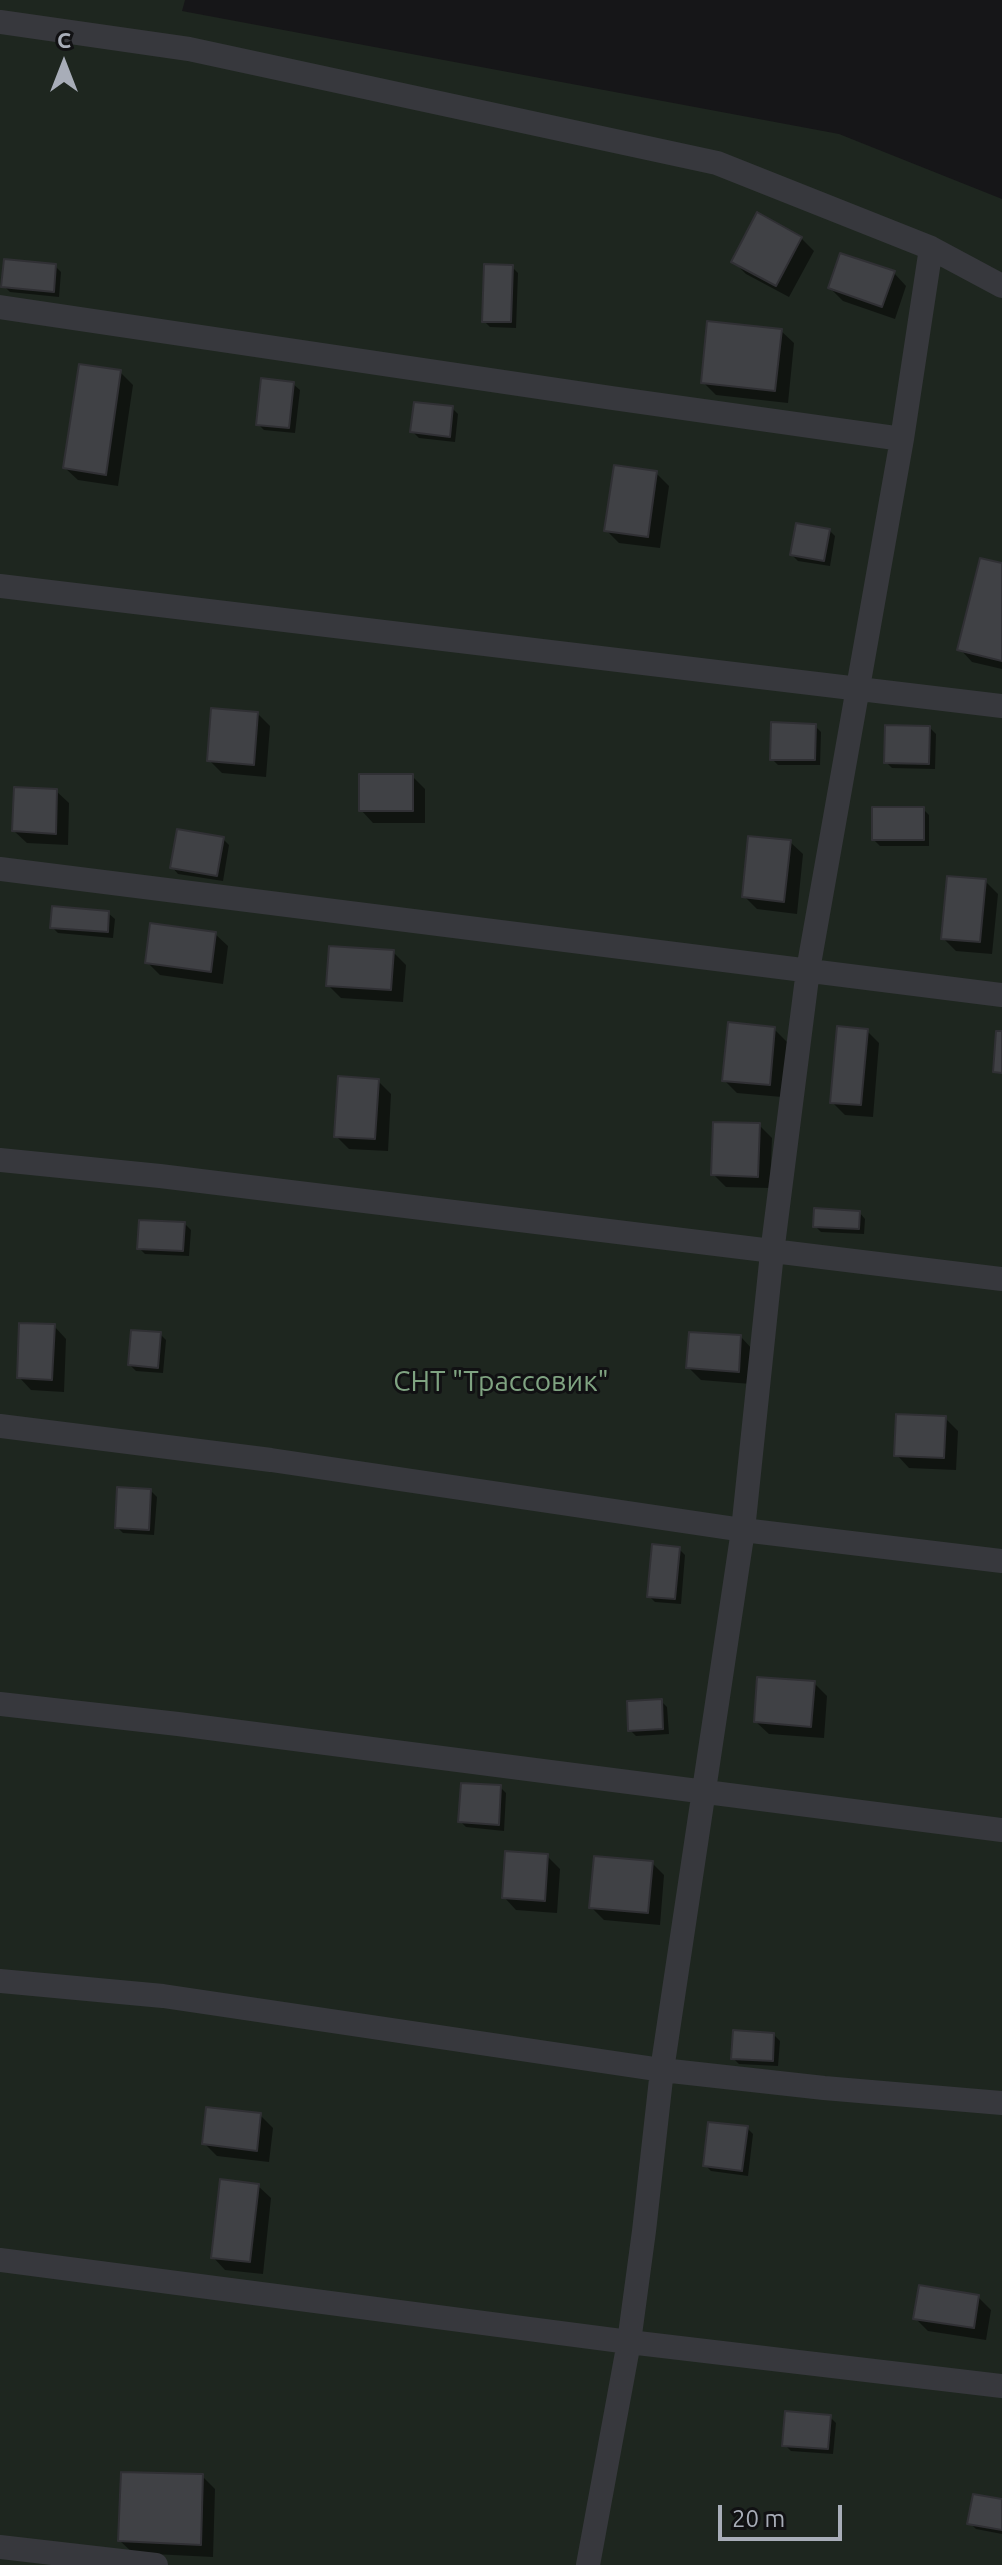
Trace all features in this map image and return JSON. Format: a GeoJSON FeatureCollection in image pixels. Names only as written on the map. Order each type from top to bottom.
{"type":"FeatureCollection","features":[{"type":"Feature","properties":{"kind":"lane"},"geometry":{"type":"LineString","coordinates":[[0,22],[189,49],[717,163],[931,248],[1002,286]]}},
{"type":"Feature","properties":{"kind":"lane"},"geometry":{"type":"LineString","coordinates":[[588,2565],[629,2342],[662,2070],[743,1530],[772,1253],[808,970],[902,439],[931,248]]}},
{"type":"Feature","properties":{"kind":"lane"},"geometry":{"type":"LineString","coordinates":[[0,307],[902,439]]}},
{"type":"Feature","properties":{"kind":"lane"},"geometry":{"type":"LineString","coordinates":[[0,586],[1002,706]]}},
{"type":"Feature","properties":{"kind":"lane"},"geometry":{"type":"LineString","coordinates":[[0,869],[1002,995]]}},
{"type":"Feature","properties":{"kind":"lane"},"geometry":{"type":"LineString","coordinates":[[0,1160],[160,1176],[1002,1279]]}},
{"type":"Feature","properties":{"kind":"lane"},"geometry":{"type":"LineString","coordinates":[[0,1426],[271,1460],[743,1530],[1002,1561]]}},
{"type":"Feature","properties":{"kind":"lane"},"geometry":{"type":"LineString","coordinates":[[0,1704],[1002,1830]]}},
{"type":"Feature","properties":{"kind":"lane"},"geometry":{"type":"LineString","coordinates":[[0,1981],[163,1996],[662,2070],[1002,2103]]}},
{"type":"Feature","properties":{"kind":"lane"},"geometry":{"type":"LineString","coordinates":[[0,2260],[629,2342],[1002,2386]]}},
{"type":"Feature","properties":{"kind":"lane"},"geometry":{"type":"LineString","coordinates":[[0,2547],[156,2565]]}},
{"type":"Feature","properties":{"kind":"green space","name":"СНТ \"Трассовик\""},"geometry":{"type":"Polygon","coordinates":[[[0,0],[185,0],[182,11],[839,134],[1002,199],[1002,2565],[0,2565],[0,0]]]}},
{"type":"Feature","properties":{"kind":"building"},"geometry":{"type":"Polygon","coordinates":[[[757,212],[802,237],[776,286],[731,262],[757,212]]]}},
{"type":"Feature","properties":{"kind":"building"},"geometry":{"type":"Polygon","coordinates":[[[840,253],[895,271],[882,307],[828,288],[840,253]]]}},
{"type":"Feature","properties":{"kind":"building"},"geometry":{"type":"Polygon","coordinates":[[[4,259],[56,264],[54,292],[1,287],[4,259]]]}},
{"type":"Feature","properties":{"kind":"building"},"geometry":{"type":"Polygon","coordinates":[[[484,264],[513,265],[511,322],[482,322],[484,264]]]}},
{"type":"Feature","properties":{"kind":"building"},"geometry":{"type":"Polygon","coordinates":[[[707,321],[782,329],[775,391],[701,383],[707,321]]]}},
{"type":"Feature","properties":{"kind":"building"},"geometry":{"type":"Polygon","coordinates":[[[79,364],[121,370],[106,475],[63,468],[79,364]]]}},
{"type":"Feature","properties":{"kind":"building"},"geometry":{"type":"Polygon","coordinates":[[[261,378],[294,382],[289,428],[256,425],[261,378]]]}},
{"type":"Feature","properties":{"kind":"building"},"geometry":{"type":"Polygon","coordinates":[[[414,402],[453,406],[450,437],[410,432],[414,402]]]}},
{"type":"Feature","properties":{"kind":"building"},"geometry":{"type":"Polygon","coordinates":[[[614,465],[657,471],[648,537],[604,531],[614,465]]]}},
{"type":"Feature","properties":{"kind":"building"},"geometry":{"type":"Polygon","coordinates":[[[796,523],[830,529],[824,561],[790,555],[796,523]]]}},
{"type":"Feature","properties":{"kind":"building"},"geometry":{"type":"Polygon","coordinates":[[[980,558],[1002,563],[1002,661],[957,650],[980,558]]]}},
{"type":"Feature","properties":{"kind":"building"},"geometry":{"type":"Polygon","coordinates":[[[211,708],[258,712],[254,765],[207,761],[211,708]]]}},
{"type":"Feature","properties":{"kind":"building"},"geometry":{"type":"Polygon","coordinates":[[[771,722],[816,724],[815,760],[770,760],[771,722]]]}},
{"type":"Feature","properties":{"kind":"building"},"geometry":{"type":"Polygon","coordinates":[[[885,725],[930,726],[929,764],[884,763],[885,725]]]}},
{"type":"Feature","properties":{"kind":"building"},"geometry":{"type":"Polygon","coordinates":[[[359,774],[413,774],[413,811],[359,811],[359,774]]]}},
{"type":"Feature","properties":{"kind":"building"},"geometry":{"type":"Polygon","coordinates":[[[14,787],[57,789],[56,834],[12,831],[14,787]]]}},
{"type":"Feature","properties":{"kind":"building"},"geometry":{"type":"Polygon","coordinates":[[[872,807],[924,807],[924,840],[872,840],[872,807]]]}},
{"type":"Feature","properties":{"kind":"building"},"geometry":{"type":"Polygon","coordinates":[[[177,829],[224,837],[217,876],[170,868],[177,829]]]}},
{"type":"Feature","properties":{"kind":"building"},"geometry":{"type":"Polygon","coordinates":[[[748,836],[791,840],[784,902],[742,897],[748,836]]]}},
{"type":"Feature","properties":{"kind":"building"},"geometry":{"type":"Polygon","coordinates":[[[947,876],[986,879],[980,942],[941,939],[947,876]]]}},
{"type":"Feature","properties":{"kind":"building"},"geometry":{"type":"Polygon","coordinates":[[[52,906],[109,911],[108,932],[50,928],[52,906]]]}},
{"type":"Feature","properties":{"kind":"building"},"geometry":{"type":"Polygon","coordinates":[[[150,923],[216,932],[211,972],[145,963],[150,923]]]}},
{"type":"Feature","properties":{"kind":"building"},"geometry":{"type":"Polygon","coordinates":[[[329,946],[394,950],[391,990],[326,986],[329,946]]]}},
{"type":"Feature","properties":{"kind":"building"},"geometry":{"type":"Polygon","coordinates":[[[728,1022],[775,1027],[770,1085],[722,1081],[728,1022]]]}},
{"type":"Feature","properties":{"kind":"building"},"geometry":{"type":"Polygon","coordinates":[[[837,1026],[868,1029],[861,1105],[830,1103],[837,1026]]]}},
{"type":"Feature","properties":{"kind":"building"},"geometry":{"type":"Polygon","coordinates":[[[996,1031],[1002,1031],[1002,1073],[993,1072],[996,1031]]]}},
{"type":"Feature","properties":{"kind":"building"},"geometry":{"type":"Polygon","coordinates":[[[338,1076],[379,1079],[375,1139],[334,1137],[338,1076]]]}},
{"type":"Feature","properties":{"kind":"building"},"geometry":{"type":"Polygon","coordinates":[[[713,1122],[760,1123],[758,1177],[711,1175],[713,1122]]]}},
{"type":"Feature","properties":{"kind":"building"},"geometry":{"type":"Polygon","coordinates":[[[814,1208],[860,1211],[859,1229],[813,1227],[814,1208]]]}},
{"type":"Feature","properties":{"kind":"building"},"geometry":{"type":"Polygon","coordinates":[[[139,1220],[185,1222],[183,1251],[137,1249],[139,1220]]]}},
{"type":"Feature","properties":{"kind":"building"},"geometry":{"type":"Polygon","coordinates":[[[19,1323],[55,1324],[52,1380],[17,1378],[19,1323]]]}},
{"type":"Feature","properties":{"kind":"building"},"geometry":{"type":"Polygon","coordinates":[[[131,1330],[161,1332],[158,1368],[128,1365],[131,1330]]]}},
{"type":"Feature","properties":{"kind":"building"},"geometry":{"type":"Polygon","coordinates":[[[689,1332],[741,1335],[739,1372],[686,1368],[689,1332]]]}},
{"type":"Feature","properties":{"kind":"building"},"geometry":{"type":"Polygon","coordinates":[[[896,1414],[946,1416],[944,1458],[894,1456],[896,1414]]]}},
{"type":"Feature","properties":{"kind":"building"},"geometry":{"type":"Polygon","coordinates":[[[117,1487],[151,1489],[149,1530],[115,1528],[117,1487]]]}},
{"type":"Feature","properties":{"kind":"building"},"geometry":{"type":"Polygon","coordinates":[[[652,1544],[680,1547],[675,1599],[647,1597],[652,1544]]]}},
{"type":"Feature","properties":{"kind":"building"},"geometry":{"type":"Polygon","coordinates":[[[757,1677],[815,1681],[811,1727],[754,1722],[757,1677]]]}},
{"type":"Feature","properties":{"kind":"building"},"geometry":{"type":"Polygon","coordinates":[[[662,1699],[663,1729],[628,1731],[627,1701],[662,1699]]]}},
{"type":"Feature","properties":{"kind":"building"},"geometry":{"type":"Polygon","coordinates":[[[461,1783],[501,1785],[499,1825],[458,1822],[461,1783]]]}},
{"type":"Feature","properties":{"kind":"building"},"geometry":{"type":"Polygon","coordinates":[[[505,1851],[548,1854],[545,1901],[502,1898],[505,1851]]]}},
{"type":"Feature","properties":{"kind":"building"},"geometry":{"type":"Polygon","coordinates":[[[594,1856],[653,1861],[648,1913],[589,1908],[594,1856]]]}},
{"type":"Feature","properties":{"kind":"building"},"geometry":{"type":"Polygon","coordinates":[[[733,2030],[774,2033],[773,2061],[731,2059],[733,2030]]]}},
{"type":"Feature","properties":{"kind":"building"},"geometry":{"type":"Polygon","coordinates":[[[206,2107],[261,2113],[257,2151],[202,2144],[206,2107]]]}},
{"type":"Feature","properties":{"kind":"building"},"geometry":{"type":"Polygon","coordinates":[[[708,2122],[748,2126],[742,2171],[703,2166],[708,2122]]]}},
{"type":"Feature","properties":{"kind":"building"},"geometry":{"type":"Polygon","coordinates":[[[220,2179],[259,2184],[250,2262],[211,2258],[220,2179]]]}},
{"type":"Feature","properties":{"kind":"building"},"geometry":{"type":"Polygon","coordinates":[[[919,2285],[979,2295],[974,2328],[913,2319],[919,2285]]]}},
{"type":"Feature","properties":{"kind":"building"},"geometry":{"type":"Polygon","coordinates":[[[785,2411],[831,2415],[828,2449],[782,2446],[785,2411]]]}},
{"type":"Feature","properties":{"kind":"building"},"geometry":{"type":"Polygon","coordinates":[[[121,2472],[203,2474],[201,2545],[118,2541],[121,2472]]]}},
{"type":"Feature","properties":{"kind":"building"},"geometry":{"type":"Polygon","coordinates":[[[973,2494],[1002,2499],[1002,2530],[967,2524],[973,2494]]]}}]}
